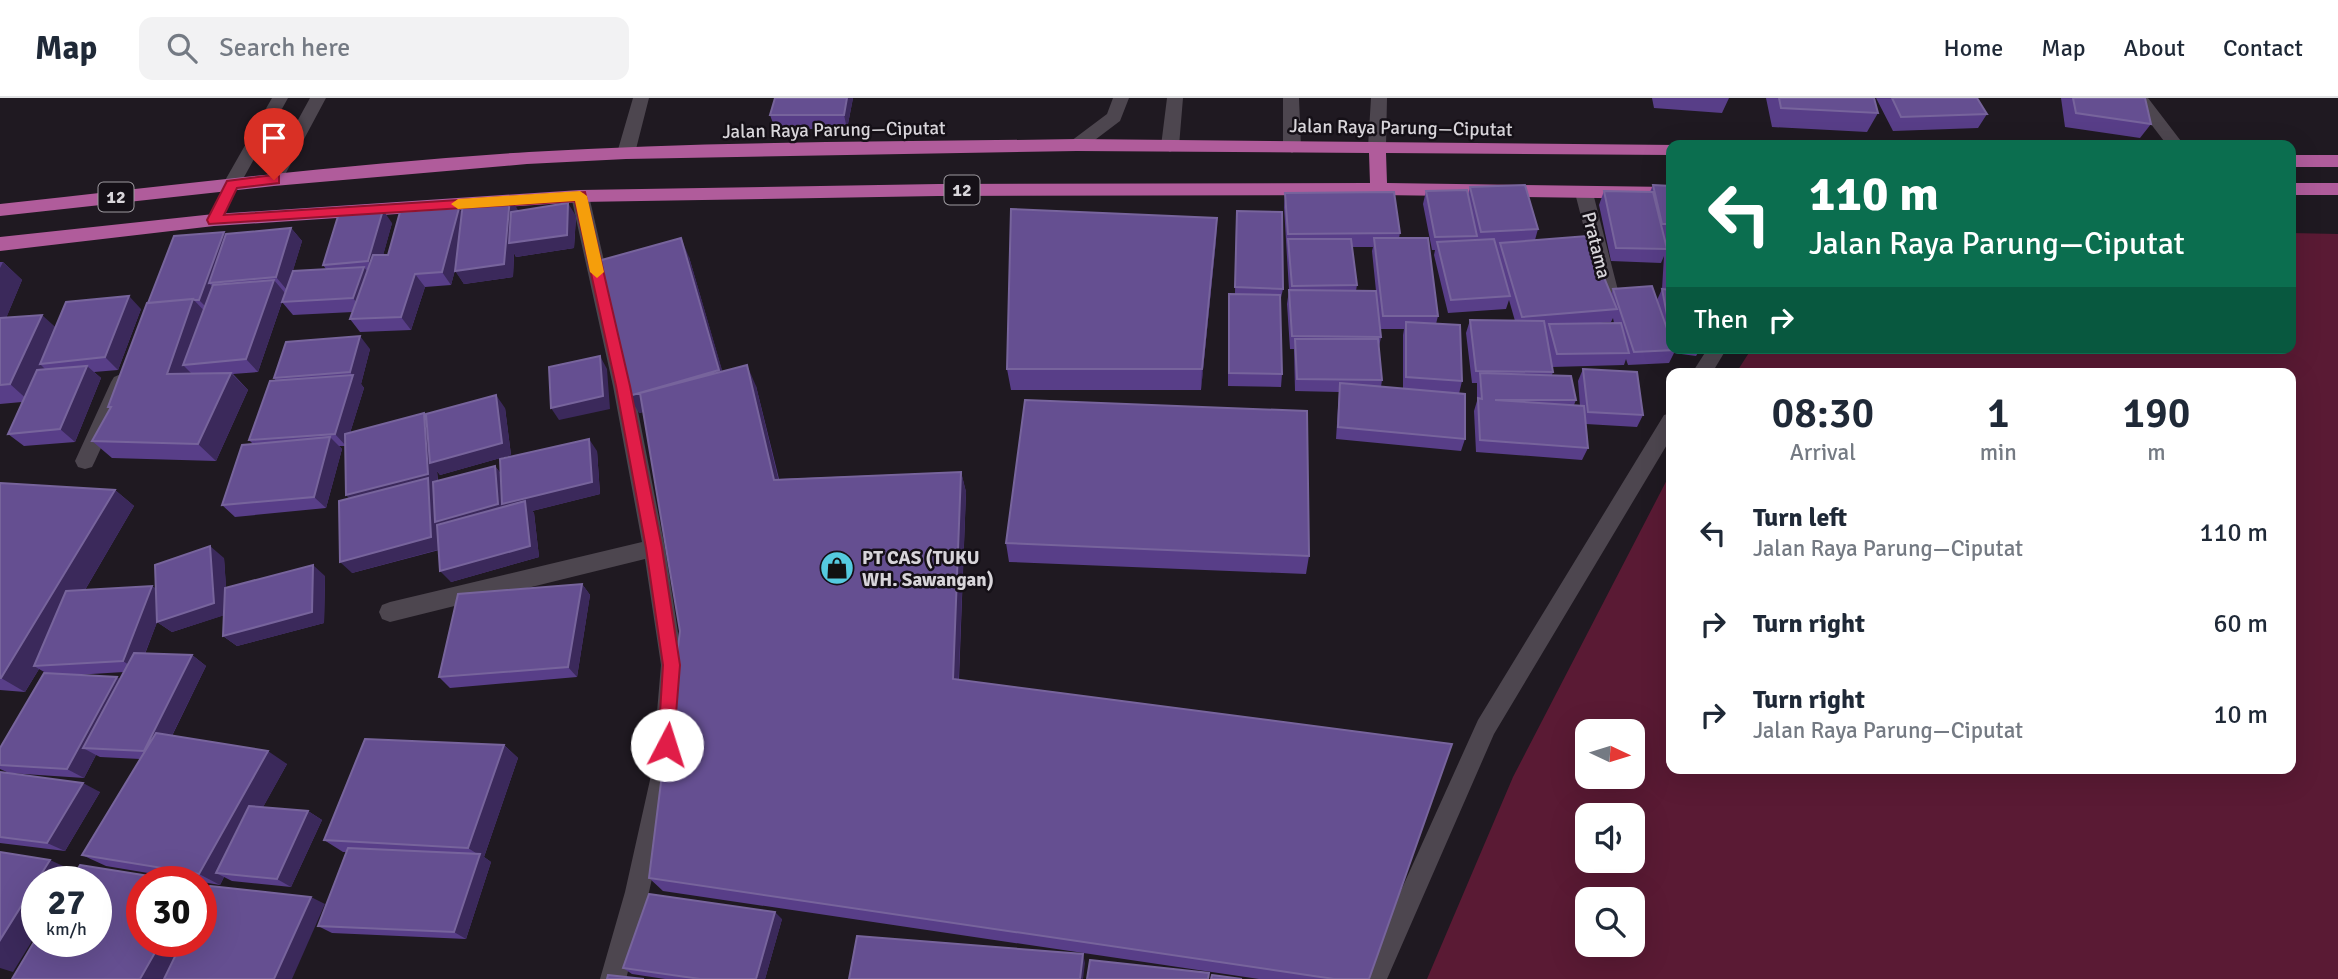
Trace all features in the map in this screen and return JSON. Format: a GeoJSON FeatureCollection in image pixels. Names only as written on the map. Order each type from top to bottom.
{"type":"FeatureCollection","features":[{"type":"Feature","properties":{"kind":"highway","name":"Jalan Raya Parung—Ciputat"},"geometry":{"type":"LineString","coordinates":[[0,210],[274,180],[527,158],[626,153],[1077,145],[1666,149]]}},
{"type":"Feature","properties":{"kind":"highway"},"geometry":{"type":"LineString","coordinates":[[1377,147],[1379,189]]}},
{"type":"Feature","properties":{"kind":"highway"},"geometry":{"type":"LineString","coordinates":[[2296,161],[2338,161]]}},
{"type":"Feature","properties":{"kind":"highway"},"geometry":{"type":"LineString","coordinates":[[254,217],[274,180]]}},
{"type":"Feature","properties":{"kind":"highway"},"geometry":{"type":"LineString","coordinates":[[205,221],[232,184]]}},
{"type":"Feature","properties":{"kind":"highway","name":"12"},"geometry":{"type":"LineString","coordinates":[[0,244],[205,221],[580,196],[951,190],[1379,189],[1666,193]]}},
{"type":"Feature","properties":{"kind":"highway"},"geometry":{"type":"LineString","coordinates":[[2296,189],[2338,189]]}},
{"type":"Feature","properties":{"kind":"street"},"geometry":{"type":"LineString","coordinates":[[232,184],[281,98]]}},
{"type":"Feature","properties":{"kind":"street"},"geometry":{"type":"LineString","coordinates":[[274,180],[318,98]]}},
{"type":"Feature","properties":{"kind":"street"},"geometry":{"type":"LineString","coordinates":[[626,153],[641,98]]}},
{"type":"Feature","properties":{"kind":"street"},"geometry":{"type":"LineString","coordinates":[[1077,145],[1114,117],[1121,98]]}},
{"type":"Feature","properties":{"kind":"street"},"geometry":{"type":"LineString","coordinates":[[1170,146],[1175,98]]}},
{"type":"Feature","properties":{"kind":"street"},"geometry":{"type":"LineString","coordinates":[[1291,98],[1292,146]]}},
{"type":"Feature","properties":{"kind":"street"},"geometry":{"type":"LineString","coordinates":[[1377,147],[1379,98]]}},
{"type":"Feature","properties":{"kind":"street"},"geometry":{"type":"LineString","coordinates":[[2139,98],[2172,140]]}},
{"type":"Feature","properties":{"kind":"street","name":"Pratama"},"geometry":{"type":"LineString","coordinates":[[1584,193],[1611,298]]}},
{"type":"Feature","properties":{"kind":"street"},"geometry":{"type":"LineString","coordinates":[[580,196],[623,386],[654,548],[672,665],[664,771],[653,825],[612,979]]}},
{"type":"Feature","properties":{"kind":"street"},"geometry":{"type":"LineString","coordinates":[[185,246],[205,221]]}},
{"type":"Feature","properties":{"kind":"street"},"geometry":{"type":"LineString","coordinates":[[85,461],[128,367]]}},
{"type":"Feature","properties":{"kind":"street"},"geometry":{"type":"LineString","coordinates":[[1374,979],[1486,727],[1666,429]]}},
{"type":"Feature","properties":{"kind":"street"},"geometry":{"type":"LineString","coordinates":[[390,612],[654,548]]}},
{"type":"Feature","properties":{"kind":"shaded area"},"geometry":{"type":"Polygon","coordinates":[[[2296,233],[2338,234],[2338,979],[1427,979],[1513,777],[1666,482],[1666,774],[2296,774],[2296,368],[1739,368],[1748,354],[2296,354],[2296,233]]]}},
{"type":"Feature","properties":{"kind":"building"},"geometry":{"type":"Polygon","coordinates":[[[775,98],[847,98],[844,115],[770,115],[775,98]]]}},
{"type":"Feature","properties":{"kind":"building"},"geometry":{"type":"Polygon","coordinates":[[[1779,98],[1874,98],[1878,113],[1781,108],[1779,98]]]}},
{"type":"Feature","properties":{"kind":"building"},"geometry":{"type":"Polygon","coordinates":[[[1892,98],[1977,98],[1987,114],[1901,117],[1892,98]]]}},
{"type":"Feature","properties":{"kind":"building"},"geometry":{"type":"Polygon","coordinates":[[[2073,98],[2145,98],[2151,124],[2076,113],[2073,98]]]}},
{"type":"Feature","properties":{"kind":"building"},"geometry":{"type":"Polygon","coordinates":[[[1525,185],[1538,229],[1481,232],[1470,187],[1525,185]]]}},
{"type":"Feature","properties":{"kind":"building"},"geometry":{"type":"Polygon","coordinates":[[[1653,185],[1666,186],[1666,224],[1662,224],[1653,185]]]}},
{"type":"Feature","properties":{"kind":"building"},"geometry":{"type":"Polygon","coordinates":[[[1467,190],[1477,236],[1435,237],[1426,191],[1467,190]]]}},
{"type":"Feature","properties":{"kind":"building"},"geometry":{"type":"Polygon","coordinates":[[[1604,191],[1653,192],[1666,249],[1616,248],[1604,191]]]}},
{"type":"Feature","properties":{"kind":"building"},"geometry":{"type":"Polygon","coordinates":[[[1394,192],[1400,233],[1288,234],[1285,193],[1394,192]]]}},
{"type":"Feature","properties":{"kind":"building"},"geometry":{"type":"Polygon","coordinates":[[[510,197],[504,264],[455,271],[463,203],[510,197]]]}},
{"type":"Feature","properties":{"kind":"building"},"geometry":{"type":"Polygon","coordinates":[[[568,203],[567,235],[509,243],[511,212],[568,203]]]}},
{"type":"Feature","properties":{"kind":"building"},"geometry":{"type":"Polygon","coordinates":[[[459,208],[442,272],[415,274],[401,317],[350,319],[373,255],[388,255],[400,212],[459,208]]]}},
{"type":"Feature","properties":{"kind":"building"},"geometry":{"type":"Polygon","coordinates":[[[1011,209],[1217,218],[1202,369],[1007,369],[1011,209]]]}},
{"type":"Feature","properties":{"kind":"building"},"geometry":{"type":"Polygon","coordinates":[[[383,210],[368,261],[323,265],[339,213],[383,210]]]}},
{"type":"Feature","properties":{"kind":"building"},"geometry":{"type":"Polygon","coordinates":[[[1237,211],[1282,212],[1283,289],[1235,287],[1237,211]]]}},
{"type":"Feature","properties":{"kind":"building"},"geometry":{"type":"Polygon","coordinates":[[[291,228],[276,277],[209,283],[226,234],[291,228]]]}},
{"type":"Feature","properties":{"kind":"building"},"geometry":{"type":"Polygon","coordinates":[[[224,232],[199,300],[148,303],[174,236],[224,232]]]}},
{"type":"Feature","properties":{"kind":"building"},"geometry":{"type":"Polygon","coordinates":[[[1587,236],[1617,309],[1522,317],[1500,243],[1587,236]]]}},
{"type":"Feature","properties":{"kind":"building"},"geometry":{"type":"Polygon","coordinates":[[[681,238],[719,370],[629,396],[598,261],[681,238]]]}},
{"type":"Feature","properties":{"kind":"building"},"geometry":{"type":"Polygon","coordinates":[[[1374,238],[1428,238],[1438,316],[1383,316],[1374,238]]]}},
{"type":"Feature","properties":{"kind":"building"},"geometry":{"type":"Polygon","coordinates":[[[1288,239],[1351,239],[1357,285],[1292,286],[1288,239]]]}},
{"type":"Feature","properties":{"kind":"building"},"geometry":{"type":"Polygon","coordinates":[[[1494,239],[1510,296],[1451,300],[1437,242],[1494,239]]]}},
{"type":"Feature","properties":{"kind":"building"},"geometry":{"type":"Polygon","coordinates":[[[364,267],[353,298],[282,302],[293,271],[364,267]]]}},
{"type":"Feature","properties":{"kind":"building"},"geometry":{"type":"Polygon","coordinates":[[[274,280],[246,359],[183,365],[213,285],[274,280]]]}},
{"type":"Feature","properties":{"kind":"building"},"geometry":{"type":"Polygon","coordinates":[[[1652,286],[1666,326],[1666,350],[1634,352],[1613,289],[1652,286]]]}},
{"type":"Feature","properties":{"kind":"building"},"geometry":{"type":"Polygon","coordinates":[[[1662,289],[1666,289],[1666,310],[1662,289]]]}},
{"type":"Feature","properties":{"kind":"building"},"geometry":{"type":"Polygon","coordinates":[[[1289,290],[1376,291],[1381,337],[1292,336],[1289,290]]]}},
{"type":"Feature","properties":{"kind":"building"},"geometry":{"type":"Polygon","coordinates":[[[1229,294],[1280,295],[1282,374],[1229,373],[1229,294]]]}},
{"type":"Feature","properties":{"kind":"building"},"geometry":{"type":"Polygon","coordinates":[[[129,296],[105,357],[40,364],[66,302],[129,296]]]}},
{"type":"Feature","properties":{"kind":"building"},"geometry":{"type":"Polygon","coordinates":[[[193,299],[167,374],[231,373],[198,444],[92,441],[111,407],[108,407],[147,303],[193,299]]]}},
{"type":"Feature","properties":{"kind":"building"},"geometry":{"type":"Polygon","coordinates":[[[42,315],[10,384],[0,385],[0,318],[42,315]]]}},
{"type":"Feature","properties":{"kind":"building"},"geometry":{"type":"Polygon","coordinates":[[[1470,320],[1544,321],[1553,372],[1476,371],[1470,320]]]}},
{"type":"Feature","properties":{"kind":"building"},"geometry":{"type":"Polygon","coordinates":[[[1406,322],[1460,325],[1462,381],[1406,377],[1406,322]]]}},
{"type":"Feature","properties":{"kind":"building"},"geometry":{"type":"Polygon","coordinates":[[[1621,323],[1629,353],[1557,354],[1549,324],[1621,323]]]}},
{"type":"Feature","properties":{"kind":"building"},"geometry":{"type":"Polygon","coordinates":[[[360,336],[350,372],[274,378],[286,342],[360,336]]]}},
{"type":"Feature","properties":{"kind":"building"},"geometry":{"type":"Polygon","coordinates":[[[1295,339],[1378,339],[1382,380],[1297,379],[1295,339]]]}},
{"type":"Feature","properties":{"kind":"building"},"geometry":{"type":"Polygon","coordinates":[[[600,356],[603,396],[551,408],[549,367],[600,356]]]}},
{"type":"Feature","properties":{"kind":"building"},"geometry":{"type":"Polygon","coordinates":[[[747,365],[774,480],[961,472],[953,679],[1452,744],[1369,979],[1334,979],[649,878],[680,631],[640,393],[747,365]]]}},
{"type":"Feature","properties":{"kind":"building"},"geometry":{"type":"Polygon","coordinates":[[[87,366],[60,429],[8,434],[37,370],[87,366]]]}},
{"type":"Feature","properties":{"kind":"building"},"geometry":{"type":"Polygon","coordinates":[[[1583,369],[1637,372],[1643,415],[1588,412],[1583,369]]]}},
{"type":"Feature","properties":{"kind":"building"},"geometry":{"type":"Polygon","coordinates":[[[1480,373],[1571,376],[1576,400],[1495,400],[1584,406],[1588,448],[1480,440],[1480,373]]]}},
{"type":"Feature","properties":{"kind":"building"},"geometry":{"type":"Polygon","coordinates":[[[353,375],[335,434],[249,440],[270,381],[353,375]]]}},
{"type":"Feature","properties":{"kind":"building"},"geometry":{"type":"Polygon","coordinates":[[[1340,383],[1465,394],[1465,439],[1338,427],[1340,383]]]}},
{"type":"Feature","properties":{"kind":"building"},"geometry":{"type":"Polygon","coordinates":[[[496,395],[502,443],[430,463],[426,414],[496,395]]]}},
{"type":"Feature","properties":{"kind":"building"},"geometry":{"type":"Polygon","coordinates":[[[1025,400],[1307,411],[1309,556],[1006,543],[1025,400]]]}},
{"type":"Feature","properties":{"kind":"building"},"geometry":{"type":"Polygon","coordinates":[[[424,413],[428,474],[346,495],[345,434],[424,413]]]}},
{"type":"Feature","properties":{"kind":"building"},"geometry":{"type":"Polygon","coordinates":[[[330,437],[314,497],[222,505],[242,445],[330,437]]]}},
{"type":"Feature","properties":{"kind":"building"},"geometry":{"type":"Polygon","coordinates":[[[589,439],[592,482],[502,504],[500,459],[589,439]]]}},
{"type":"Feature","properties":{"kind":"building"},"geometry":{"type":"Polygon","coordinates":[[[495,466],[498,504],[435,522],[433,482],[495,466]]]}},
{"type":"Feature","properties":{"kind":"building"},"geometry":{"type":"Polygon","coordinates":[[[428,478],[431,537],[340,562],[339,501],[428,478]]]}},
{"type":"Feature","properties":{"kind":"building"},"geometry":{"type":"Polygon","coordinates":[[[0,483],[115,490],[1,678],[0,678],[0,483]]]}},
{"type":"Feature","properties":{"kind":"building"},"geometry":{"type":"Polygon","coordinates":[[[525,501],[530,546],[440,571],[437,525],[525,501]]]}},
{"type":"Feature","properties":{"kind":"building"},"geometry":{"type":"Polygon","coordinates":[[[210,546],[214,603],[157,622],[155,565],[210,546]]]}},
{"type":"Feature","properties":{"kind":"building"},"geometry":{"type":"Polygon","coordinates":[[[313,565],[312,612],[223,636],[225,588],[313,565]]]}},
{"type":"Feature","properties":{"kind":"building"},"geometry":{"type":"Polygon","coordinates":[[[582,584],[568,667],[439,677],[458,594],[582,584]]]}},
{"type":"Feature","properties":{"kind":"building"},"geometry":{"type":"Polygon","coordinates":[[[152,586],[123,661],[34,666],[66,591],[152,586]]]}},
{"type":"Feature","properties":{"kind":"building"},"geometry":{"type":"Polygon","coordinates":[[[134,653],[192,655],[144,751],[83,748],[134,653]]]}},
{"type":"Feature","properties":{"kind":"building"},"geometry":{"type":"Polygon","coordinates":[[[44,673],[117,677],[67,769],[0,765],[0,748],[44,673]]]}},
{"type":"Feature","properties":{"kind":"building"},"geometry":{"type":"Polygon","coordinates":[[[156,733],[268,751],[203,866],[150,866],[82,855],[156,733]]]}},
{"type":"Feature","properties":{"kind":"building"},"geometry":{"type":"Polygon","coordinates":[[[365,739],[504,745],[468,848],[324,840],[365,739]]]}},
{"type":"Feature","properties":{"kind":"building"},"geometry":{"type":"Polygon","coordinates":[[[0,772],[83,783],[47,843],[0,837],[0,772]]]}},
{"type":"Feature","properties":{"kind":"building"},"geometry":{"type":"Polygon","coordinates":[[[249,806],[308,811],[277,879],[217,873],[249,806]]]}},
{"type":"Feature","properties":{"kind":"building"},"geometry":{"type":"Polygon","coordinates":[[[348,848],[480,854],[454,932],[318,926],[348,848]]]}},
{"type":"Feature","properties":{"kind":"building"},"geometry":{"type":"Polygon","coordinates":[[[0,852],[50,860],[46,866],[21,866],[21,906],[0,940],[0,852]]]}},
{"type":"Feature","properties":{"kind":"building"},"geometry":{"type":"Polygon","coordinates":[[[112,870],[126,872],[126,957],[152,957],[140,979],[12,979],[25,957],[112,957],[112,870]]]}},
{"type":"Feature","properties":{"kind":"building"},"geometry":{"type":"Polygon","coordinates":[[[217,887],[311,897],[274,979],[164,979],[175,957],[217,957],[217,887]]]}},
{"type":"Feature","properties":{"kind":"building"},"geometry":{"type":"Polygon","coordinates":[[[649,894],[775,912],[756,979],[700,979],[623,968],[649,894]]]}},
{"type":"Feature","properties":{"kind":"building"},"geometry":{"type":"Polygon","coordinates":[[[857,936],[1083,954],[1080,979],[849,979],[857,936]]]}},
{"type":"Feature","properties":{"kind":"building"},"geometry":{"type":"Polygon","coordinates":[[[1090,960],[1209,973],[1208,979],[1087,979],[1090,960]]]}},
{"type":"Feature","properties":{"kind":"building"},"geometry":{"type":"Polygon","coordinates":[[[608,975],[644,979],[607,979],[608,975]]]}},
{"type":"Feature","properties":{"kind":"building"},"geometry":{"type":"Polygon","coordinates":[[[1212,975],[1242,979],[1211,979],[1212,975]]]}},
{"type":"Feature","properties":{"kind":"slow traffic"},"geometry":{"type":"LineString","coordinates":[[458,204],[580,196],[597,272]]}},
{"type":"Feature","properties":{"kind":"place","name":"PT CAS (TUKU WH. Sawangan)"},"geometry":{"type":"Point","coordinates":[837,568]}},
{"type":"Feature","properties":{"kind":"route"},"geometry":{"type":"LineString","coordinates":[[274,180],[232,184],[214,220],[580,196],[623,386],[654,548],[672,665],[667,745]]}}]}
